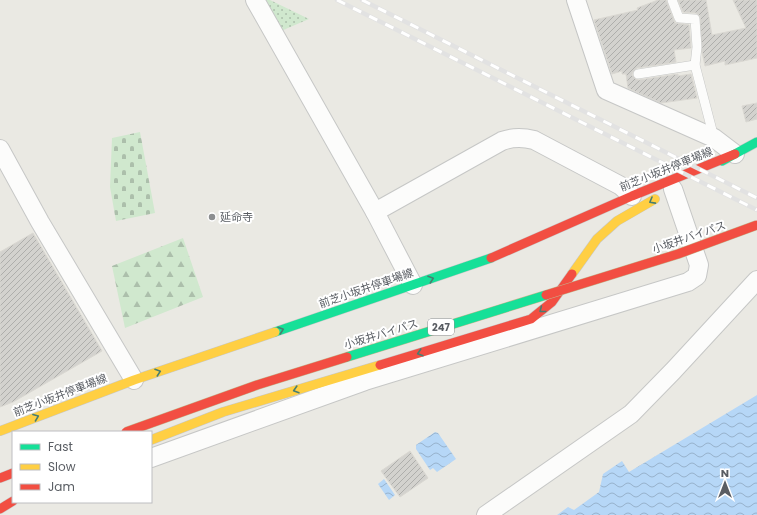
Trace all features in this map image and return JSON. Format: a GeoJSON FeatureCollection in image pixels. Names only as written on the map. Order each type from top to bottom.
{"type":"FeatureCollection","features":[{"type":"Feature","properties":{"kind":"main road","name":"前芝小坂井停車場線"},"geometry":{"type":"LineString","coordinates":[[152,440],[223,412],[531,319],[552,302],[597,239],[617,221],[757,142]]}},
{"type":"Feature","properties":{"kind":"main road","name":"前芝小坂井停車場線"},"geometry":{"type":"LineString","coordinates":[[0,431],[134,380],[497,256],[632,196],[735,154]]}},
{"type":"Feature","properties":{"kind":"main road","name":"小坂井バイパス"},"geometry":{"type":"LineString","coordinates":[[129,431],[257,385],[678,254],[757,225]]}},
{"type":"Feature","properties":{"kind":"main road"},"geometry":{"type":"LineString","coordinates":[[0,478],[12,473]]}},
{"type":"Feature","properties":{"kind":"main road"},"geometry":{"type":"LineString","coordinates":[[0,509],[12,502]]}},
{"type":"Feature","properties":{"kind":"street"},"geometry":{"type":"LineString","coordinates":[[255,0],[375,212],[413,285]]}},
{"type":"Feature","properties":{"kind":"street"},"geometry":{"type":"LineString","coordinates":[[576,0],[606,90],[714,138],[735,154]]}},
{"type":"Feature","properties":{"kind":"street"},"geometry":{"type":"LineString","coordinates":[[375,212],[502,141],[510,138],[534,140],[622,186],[632,196]]}},
{"type":"Feature","properties":{"kind":"street"},"geometry":{"type":"LineString","coordinates":[[0,149],[40,222],[134,380]]}},
{"type":"Feature","properties":{"kind":"street"},"geometry":{"type":"LineString","coordinates":[[152,458],[365,381],[688,282],[697,276],[699,265],[667,193]]}},
{"type":"Feature","properties":{"kind":"street"},"geometry":{"type":"LineString","coordinates":[[486,515],[631,414],[757,280]]}},
{"type":"Feature","properties":{"kind":"lane"},"geometry":{"type":"LineString","coordinates":[[672,0],[679,18],[694,19],[697,47],[696,65],[714,138]]}},
{"type":"Feature","properties":{"kind":"lane"},"geometry":{"type":"LineString","coordinates":[[638,74],[696,65]]}},
{"type":"Feature","properties":{"kind":"green space"},"geometry":{"type":"Polygon","coordinates":[[[264,0],[270,0],[309,19],[281,31],[264,0]]]}},
{"type":"Feature","properties":{"kind":"green space"},"geometry":{"type":"Polygon","coordinates":[[[140,132],[155,213],[116,221],[110,187],[112,138],[140,132]]]}},
{"type":"Feature","properties":{"kind":"green space"},"geometry":{"type":"Polygon","coordinates":[[[183,238],[203,297],[125,328],[112,266],[183,238]]]}},
{"type":"Feature","properties":{"kind":"water"},"geometry":{"type":"Polygon","coordinates":[[[757,395],[757,515],[557,515],[568,507],[574,510],[599,492],[603,474],[622,461],[629,472],[757,395]]]}},
{"type":"Feature","properties":{"kind":"water"},"geometry":{"type":"Polygon","coordinates":[[[435,432],[438,433],[456,459],[437,472],[433,468],[430,470],[416,449],[416,445],[435,432]]]}},
{"type":"Feature","properties":{"kind":"water"},"geometry":{"type":"Polygon","coordinates":[[[384,479],[395,495],[389,500],[378,484],[384,479]]]}},
{"type":"Feature","properties":{"kind":"building"},"geometry":{"type":"Polygon","coordinates":[[[658,0],[666,0],[675,23],[689,25],[691,48],[674,50],[676,62],[637,68],[632,75],[639,80],[678,74],[678,76],[691,74],[697,98],[661,103],[628,88],[626,74],[622,74],[622,71],[612,74],[594,20],[638,10],[637,8],[658,0]]]}},
{"type":"Feature","properties":{"kind":"building"},"geometry":{"type":"Polygon","coordinates":[[[678,0],[706,0],[712,35],[746,28],[733,0],[757,0],[757,58],[725,65],[725,61],[705,66],[702,52],[700,16],[696,13],[683,12],[678,0]]]}},
{"type":"Feature","properties":{"kind":"building"},"geometry":{"type":"Polygon","coordinates":[[[757,103],[757,119],[746,122],[742,106],[757,103]]]}},
{"type":"Feature","properties":{"kind":"building"},"geometry":{"type":"Polygon","coordinates":[[[33,233],[102,351],[13,402],[0,407],[0,252],[33,233]]]}},
{"type":"Feature","properties":{"kind":"building"},"geometry":{"type":"Polygon","coordinates":[[[410,451],[428,478],[400,497],[381,471],[410,451]]]}},
{"type":"Feature","properties":{"kind":"railway"},"geometry":{"type":"LineString","coordinates":[[337,0],[757,210]]}},
{"type":"Feature","properties":{"kind":"railway"},"geometry":{"type":"LineString","coordinates":[[362,0],[757,198]]}},
{"type":"Feature","properties":{"kind":"traffic: fast"},"geometry":{"type":"LineString","coordinates":[[722,161],[757,142]]}},
{"type":"Feature","properties":{"kind":"traffic: fast"},"geometry":{"type":"LineString","coordinates":[[275,332],[491,258]]}},
{"type":"Feature","properties":{"kind":"traffic: fast"},"geometry":{"type":"LineString","coordinates":[[347,357],[546,295]]}},
{"type":"Feature","properties":{"kind":"traffic: slow"},"geometry":{"type":"LineString","coordinates":[[572,274],[597,239],[617,221],[655,199]]}},
{"type":"Feature","properties":{"kind":"traffic: slow"},"geometry":{"type":"LineString","coordinates":[[0,431],[134,380],[275,332]]}},
{"type":"Feature","properties":{"kind":"traffic: slow"},"geometry":{"type":"LineString","coordinates":[[152,440],[223,412],[380,365]]}},
{"type":"Feature","properties":{"kind":"traffic: jam"},"geometry":{"type":"LineString","coordinates":[[491,258],[632,196],[735,154]]}},
{"type":"Feature","properties":{"kind":"traffic: jam"},"geometry":{"type":"LineString","coordinates":[[546,295],[678,254],[757,225]]}},
{"type":"Feature","properties":{"kind":"traffic: jam"},"geometry":{"type":"LineString","coordinates":[[380,365],[531,319],[552,302],[572,274]]}},
{"type":"Feature","properties":{"kind":"traffic: jam"},"geometry":{"type":"LineString","coordinates":[[129,431],[257,385],[347,357]]}},
{"type":"Feature","properties":{"kind":"traffic: jam"},"geometry":{"type":"LineString","coordinates":[[0,478],[12,473]]}},
{"type":"Feature","properties":{"kind":"traffic: jam"},"geometry":{"type":"LineString","coordinates":[[0,509],[12,502]]}},
{"type":"Feature","properties":{"kind":"place","name":"延命寺"},"geometry":{"type":"Point","coordinates":[212,217]}}]}
